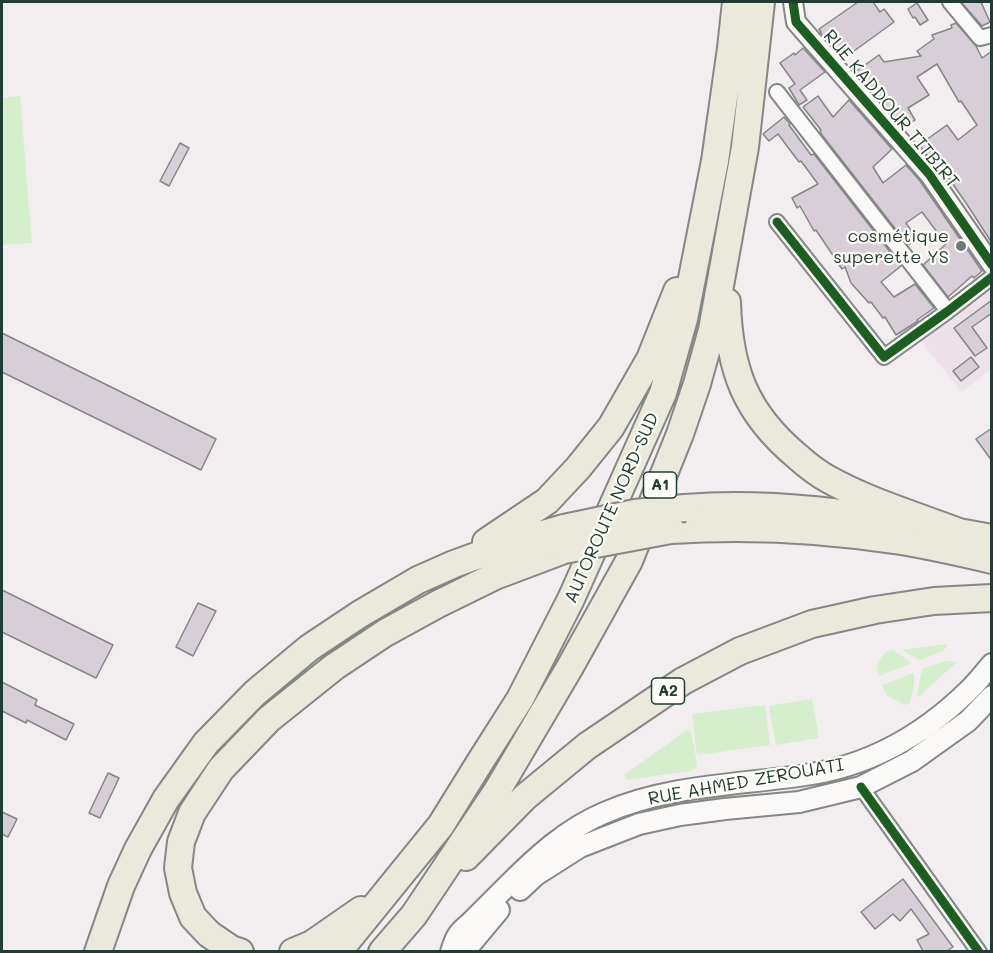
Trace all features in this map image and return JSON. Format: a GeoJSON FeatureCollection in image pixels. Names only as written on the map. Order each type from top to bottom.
{"type":"FeatureCollection","features":[{"type":"Feature","properties":{"kind":"highway","name":"AUTOROUTE NORD-SUD"},"geometry":{"type":"LineString","coordinates":[[338,951],[441,825],[520,699],[571,599],[663,393],[684,319],[715,161],[736,2]]}},
{"type":"Feature","properties":{"kind":"highway","name":"AUTOROUTE NORD-SUD"},"geometry":{"type":"LineString","coordinates":[[382,951],[414,915],[497,791],[570,667],[629,561],[680,434],[698,384],[712,330],[745,147],[762,2]]}},
{"type":"Feature","properties":{"kind":"highway"},"geometry":{"type":"LineString","coordinates":[[454,564],[547,501],[578,468],[611,427],[650,359],[703,223]]}},
{"type":"Feature","properties":{"kind":"highway"},"geometry":{"type":"LineString","coordinates":[[728,241],[728,332],[744,392],[758,415],[780,442],[826,478],[858,494],[959,532]]}},
{"type":"Feature","properties":{"kind":"highway"},"geometry":{"type":"LineString","coordinates":[[240,951],[231,949],[209,934],[193,917],[183,893],[178,868],[181,842],[192,813],[221,769],[268,719],[334,667],[385,633],[564,539],[635,513],[716,506],[756,506],[818,511],[892,521],[992,538]]}},
{"type":"Feature","properties":{"kind":"highway"},"geometry":{"type":"LineString","coordinates":[[98,951],[121,886],[138,849],[166,799],[206,742],[255,693],[309,648],[360,614],[418,580],[454,564],[506,545],[710,527],[771,528],[838,533],[902,541],[992,560]]}},
{"type":"Feature","properties":{"kind":"highway","name":"A2"},"geometry":{"type":"LineString","coordinates":[[414,915],[463,860],[525,797],[587,746],[683,681],[740,651],[812,624],[875,610],[934,601],[992,598]]}},
{"type":"Feature","properties":{"kind":"highway"},"geometry":{"type":"LineString","coordinates":[[293,951],[312,944],[384,894]]}},
{"type":"Feature","properties":{"kind":"main road","name":"RUE AHMED ZEROUATI"},"geometry":{"type":"LineString","coordinates":[[451,951],[458,934],[529,864],[583,823],[629,803],[659,795],[807,775],[877,756],[936,720],[970,690],[992,664]]}},
{"type":"Feature","properties":{"kind":"main road","name":"RUE AHMED ZEROUATI"},"geometry":{"type":"LineString","coordinates":[[464,951],[498,911],[536,875],[580,847],[639,824],[680,815],[799,802],[861,787],[912,761],[968,721],[992,696]]}},
{"type":"Feature","properties":{"kind":"street","name":"RUE KADDOUR TITBIRT"},"geometry":{"type":"LineString","coordinates":[[793,2],[796,22],[929,174],[992,265]]}},
{"type":"Feature","properties":{"kind":"street"},"geometry":{"type":"LineString","coordinates":[[950,2],[980,38],[992,35]]}},
{"type":"Feature","properties":{"kind":"street"},"geometry":{"type":"LineString","coordinates":[[777,92],[948,311]]}},
{"type":"Feature","properties":{"kind":"street"},"geometry":{"type":"LineString","coordinates":[[777,222],[884,357],[992,277]]}},
{"type":"Feature","properties":{"kind":"street"},"geometry":{"type":"LineString","coordinates":[[861,787],[979,951]]}},
{"type":"Feature","properties":{"kind":"shaded area"},"geometry":{"type":"Polygon","coordinates":[[[991,286],[991,369],[962,392],[920,340],[991,286]]]}},
{"type":"Feature","properties":{"kind":"green space"},"geometry":{"type":"Polygon","coordinates":[[[20,96],[32,243],[2,245],[2,98],[20,96]]]}},
{"type":"Feature","properties":{"kind":"green space"},"geometry":{"type":"Polygon","coordinates":[[[946,644],[943,651],[920,660],[903,651],[903,650],[946,644]]]}},
{"type":"Feature","properties":{"kind":"green space"},"geometry":{"type":"Polygon","coordinates":[[[892,650],[907,659],[910,664],[879,676],[876,667],[885,652],[892,650]]]}},
{"type":"Feature","properties":{"kind":"green space"},"geometry":{"type":"Polygon","coordinates":[[[946,661],[957,662],[918,697],[922,669],[946,661]]]}},
{"type":"Feature","properties":{"kind":"green space"},"geometry":{"type":"Polygon","coordinates":[[[914,673],[910,703],[905,705],[886,695],[882,685],[914,673]]]}},
{"type":"Feature","properties":{"kind":"green space"},"geometry":{"type":"Polygon","coordinates":[[[812,699],[819,738],[776,745],[769,706],[812,699]]]}},
{"type":"Feature","properties":{"kind":"green space"},"geometry":{"type":"Polygon","coordinates":[[[765,705],[770,745],[697,755],[692,714],[765,705]]]}},
{"type":"Feature","properties":{"kind":"green space"},"geometry":{"type":"Polygon","coordinates":[[[687,730],[691,732],[696,768],[691,771],[626,780],[624,775],[687,730]]]}},
{"type":"Feature","properties":{"kind":"building"},"geometry":{"type":"Polygon","coordinates":[[[858,2],[873,2],[880,12],[884,9],[894,22],[843,59],[819,29],[858,2]]]}},
{"type":"Feature","properties":{"kind":"building"},"geometry":{"type":"Polygon","coordinates":[[[961,2],[981,2],[990,22],[982,26],[961,2]]]}},
{"type":"Feature","properties":{"kind":"building"},"geometry":{"type":"Polygon","coordinates":[[[917,3],[928,20],[920,25],[908,9],[917,3]]]}},
{"type":"Feature","properties":{"kind":"building"},"geometry":{"type":"Polygon","coordinates":[[[956,23],[976,46],[982,58],[992,51],[992,243],[946,174],[944,176],[919,145],[947,125],[958,140],[977,125],[961,101],[959,102],[937,64],[917,77],[929,95],[908,108],[915,120],[903,128],[880,101],[872,87],[869,88],[855,72],[879,55],[884,62],[921,56],[917,51],[934,39],[932,35],[952,28],[951,25],[956,23]]]}},
{"type":"Feature","properties":{"kind":"building"},"geometry":{"type":"Polygon","coordinates":[[[803,48],[825,72],[800,90],[807,100],[799,105],[789,88],[795,84],[780,63],[803,48]]]}},
{"type":"Feature","properties":{"kind":"building"},"geometry":{"type":"Polygon","coordinates":[[[818,96],[833,117],[849,100],[892,149],[873,167],[883,183],[906,165],[920,181],[982,271],[974,278],[972,276],[948,297],[923,265],[946,244],[922,212],[906,223],[917,239],[908,245],[822,135],[821,130],[803,107],[818,96]]]}},
{"type":"Feature","properties":{"kind":"building"},"geometry":{"type":"Polygon","coordinates":[[[784,117],[811,155],[814,154],[901,266],[881,282],[894,297],[915,284],[934,308],[896,335],[885,317],[883,318],[871,302],[869,303],[851,283],[845,267],[842,269],[816,230],[814,231],[800,206],[797,208],[792,198],[818,184],[778,134],[769,141],[763,134],[784,117]]]}},
{"type":"Feature","properties":{"kind":"building"},"geometry":{"type":"Polygon","coordinates":[[[180,143],[189,148],[169,186],[160,181],[180,143]]]}},
{"type":"Feature","properties":{"kind":"building"},"geometry":{"type":"Polygon","coordinates":[[[992,300],[992,313],[972,327],[987,348],[975,356],[954,328],[992,300]]]}},
{"type":"Feature","properties":{"kind":"building"},"geometry":{"type":"Polygon","coordinates":[[[2,333],[216,439],[201,470],[2,372],[2,333]]]}},
{"type":"Feature","properties":{"kind":"building"},"geometry":{"type":"Polygon","coordinates":[[[971,357],[979,367],[961,381],[953,371],[971,357]]]}},
{"type":"Feature","properties":{"kind":"building"},"geometry":{"type":"Polygon","coordinates":[[[992,428],[992,461],[976,439],[992,428]]]}},
{"type":"Feature","properties":{"kind":"building"},"geometry":{"type":"Polygon","coordinates":[[[2,590],[113,645],[96,678],[2,632],[2,590]]]}},
{"type":"Feature","properties":{"kind":"building"},"geometry":{"type":"Polygon","coordinates":[[[198,603],[216,611],[193,656],[176,647],[198,603]]]}},
{"type":"Feature","properties":{"kind":"building"},"geometry":{"type":"Polygon","coordinates":[[[2,682],[37,700],[35,705],[74,724],[66,740],[27,720],[26,723],[2,711],[2,682]]]}},
{"type":"Feature","properties":{"kind":"building"},"geometry":{"type":"Polygon","coordinates":[[[108,773],[119,778],[100,818],[89,813],[108,773]]]}},
{"type":"Feature","properties":{"kind":"building"},"geometry":{"type":"Polygon","coordinates":[[[2,812],[17,819],[8,837],[2,834],[2,812]]]}},
{"type":"Feature","properties":{"kind":"building"},"geometry":{"type":"Polygon","coordinates":[[[903,879],[953,947],[947,951],[923,951],[917,940],[929,934],[911,909],[900,921],[893,914],[875,929],[861,912],[903,879]]]}},
{"type":"Feature","properties":{"kind":"cycle path"},"geometry":{"type":"LineString","coordinates":[[793,2],[796,22],[929,174],[992,265]]}},
{"type":"Feature","properties":{"kind":"cycle path"},"geometry":{"type":"LineString","coordinates":[[777,222],[884,357],[992,277]]}},
{"type":"Feature","properties":{"kind":"cycle path"},"geometry":{"type":"LineString","coordinates":[[861,787],[979,952]]}},
{"type":"Feature","properties":{"kind":"place","name":"cosmétique superette YS"},"geometry":{"type":"Point","coordinates":[961,246]}}]}
